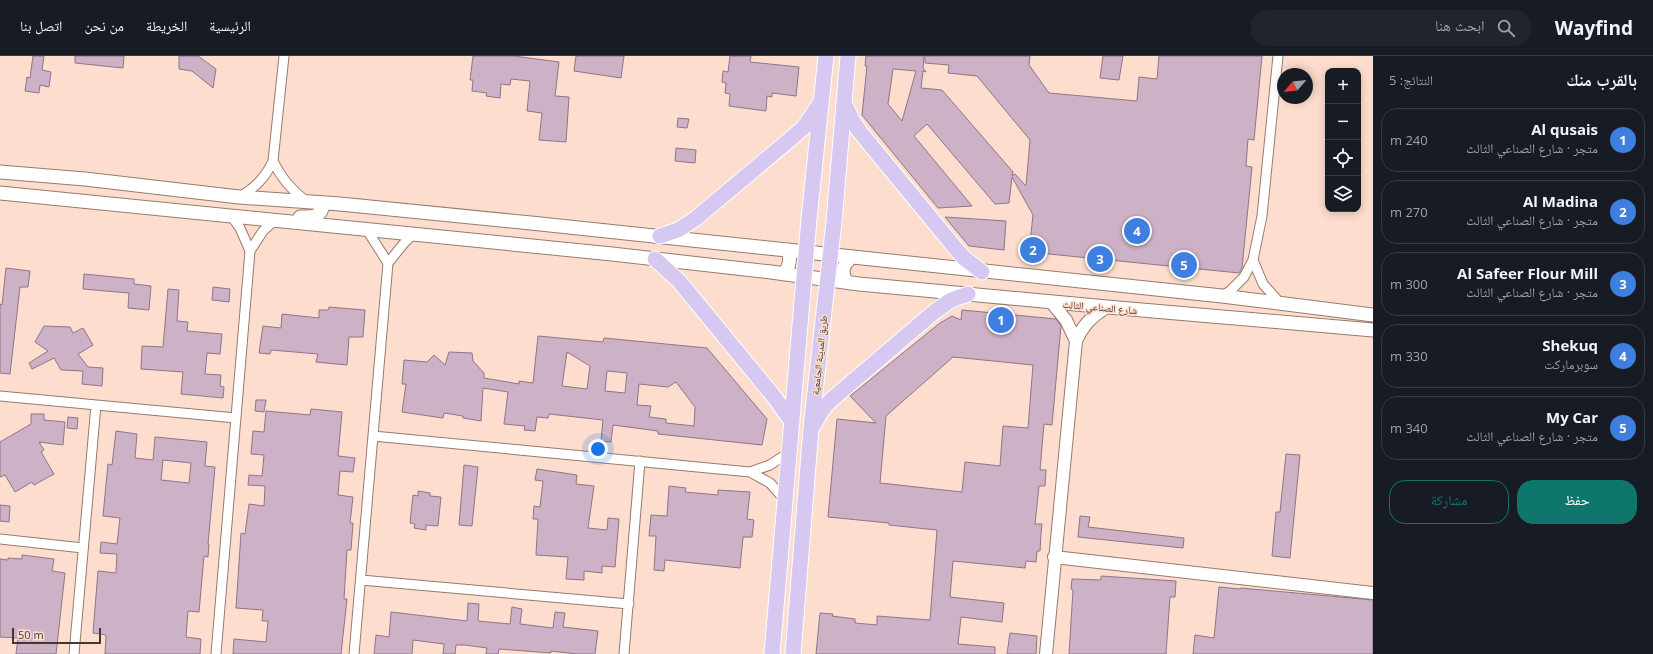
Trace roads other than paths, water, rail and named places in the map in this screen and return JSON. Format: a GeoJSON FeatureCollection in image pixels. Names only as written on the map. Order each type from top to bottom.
{"type":"FeatureCollection","features":[{"type":"Feature","properties":{"kind":"main road","name":"طريق المدينة الجامعية"},"geometry":{"type":"LineString","coordinates":[[772,654],[808,228],[826,56]]}},
{"type":"Feature","properties":{"kind":"main road","name":"طريق المدينة الجامعية"},"geometry":{"type":"LineString","coordinates":[[793,654],[811,428],[833,230],[848,56]]}},
{"type":"Feature","properties":{"kind":"main road"},"geometry":{"type":"LineString","coordinates":[[660,236],[687,225],[720,199],[805,126],[821,102]]}},
{"type":"Feature","properties":{"kind":"main road"},"geometry":{"type":"LineString","coordinates":[[844,102],[854,123],[879,156],[964,258],[982,272]]}},
{"type":"Feature","properties":{"kind":"main road"},"geometry":{"type":"LineString","coordinates":[[0,172],[85,179],[239,197],[323,203],[660,236],[982,272],[1222,296],[1373,315]]}},
{"type":"Feature","properties":{"kind":"main road","name":"شارع الصناعي الثالث"},"geometry":{"type":"LineString","coordinates":[[0,193],[655,259],[847,282],[1051,302],[1373,330]]}},
{"type":"Feature","properties":{"kind":"main road"},"geometry":{"type":"LineString","coordinates":[[274,221],[294,217],[315,217],[320,214],[323,209],[323,203]]}},
{"type":"Feature","properties":{"kind":"main road"},"geometry":{"type":"LineString","coordinates":[[808,228],[815,234],[819,235],[829,233],[833,230]]}},
{"type":"Feature","properties":{"kind":"main road"},"geometry":{"type":"LineString","coordinates":[[784,274],[790,260],[788,250]]}},
{"type":"Feature","properties":{"kind":"main road"},"geometry":{"type":"LineString","coordinates":[[847,282],[844,279],[843,269],[851,258]]}},
{"type":"Feature","properties":{"kind":"main road"},"geometry":{"type":"LineString","coordinates":[[655,259],[678,281],[775,398],[792,422]]}},
{"type":"Feature","properties":{"kind":"main road"},"geometry":{"type":"LineString","coordinates":[[811,428],[826,404],[942,305],[968,294]]}},
{"type":"Feature","properties":{"kind":"main road"},"geometry":{"type":"LineString","coordinates":[[802,297],[813,296],[824,302]]}},
{"type":"Feature","properties":{"kind":"main road"},"geometry":{"type":"LineString","coordinates":[[1349,313],[1358,308],[1373,306]]}},
{"type":"Feature","properties":{"kind":"street"},"geometry":{"type":"LineString","coordinates":[[239,197],[250,191],[260,182],[268,172],[273,161],[284,56]]}},
{"type":"Feature","properties":{"kind":"street"},"geometry":{"type":"LineString","coordinates":[[1222,296],[1234,288],[1244,277],[1253,260],[1262,216],[1278,56]]}},
{"type":"Feature","properties":{"kind":"street"},"geometry":{"type":"LineString","coordinates":[[273,161],[287,184],[296,194],[307,202]]}},
{"type":"Feature","properties":{"kind":"street"},"geometry":{"type":"LineString","coordinates":[[216,654],[250,251],[240,228],[232,217]]}},
{"type":"Feature","properties":{"kind":"street"},"geometry":{"type":"LineString","coordinates":[[250,251],[264,231],[274,221]]}},
{"type":"Feature","properties":{"kind":"street"},"geometry":{"type":"LineString","coordinates":[[367,230],[388,262]]}},
{"type":"Feature","properties":{"kind":"street"},"geometry":{"type":"LineString","coordinates":[[354,654],[388,262],[414,234]]}},
{"type":"Feature","properties":{"kind":"street"},"geometry":{"type":"LineString","coordinates":[[1253,260],[1263,284],[1280,303]]}},
{"type":"Feature","properties":{"kind":"street"},"geometry":{"type":"LineString","coordinates":[[1051,302],[1066,320],[1076,341]]}},
{"type":"Feature","properties":{"kind":"street"},"geometry":{"type":"LineString","coordinates":[[1046,654],[1054,557],[1076,341],[1080,331],[1087,321],[1096,313],[1107,307]]}},
{"type":"Feature","properties":{"kind":"street"},"geometry":{"type":"LineString","coordinates":[[0,396],[236,418]]}},
{"type":"Feature","properties":{"kind":"street"},"geometry":{"type":"LineString","coordinates":[[74,654],[96,405]]}},
{"type":"Feature","properties":{"kind":"street"},"geometry":{"type":"LineString","coordinates":[[373,436],[750,472],[770,483],[785,500]]}},
{"type":"Feature","properties":{"kind":"street"},"geometry":{"type":"LineString","coordinates":[[750,472],[770,464],[788,453]]}},
{"type":"Feature","properties":{"kind":"street"},"geometry":{"type":"LineString","coordinates":[[624,654],[640,462]]}},
{"type":"Feature","properties":{"kind":"street"},"geometry":{"type":"LineString","coordinates":[[0,539],[83,548]]}},
{"type":"Feature","properties":{"kind":"street"},"geometry":{"type":"LineString","coordinates":[[1054,557],[1373,593]]}},
{"type":"Feature","properties":{"kind":"street"},"geometry":{"type":"LineString","coordinates":[[361,580],[629,604]]}},
{"type":"Feature","properties":{"kind":"place","name":"Shekuq"},"geometry":{"type":"Point","coordinates":[1137,231]}},
{"type":"Feature","properties":{"kind":"place","name":"Al Madina"},"geometry":{"type":"Point","coordinates":[1033,250]}},
{"type":"Feature","properties":{"kind":"place","name":"Al Safeer Flour Mill"},"geometry":{"type":"Point","coordinates":[1100,259]}},
{"type":"Feature","properties":{"kind":"place","name":"My Car"},"geometry":{"type":"Point","coordinates":[1184,265]}},
{"type":"Feature","properties":{"kind":"place","name":"Al qusais"},"geometry":{"type":"Point","coordinates":[1001,320]}}]}
